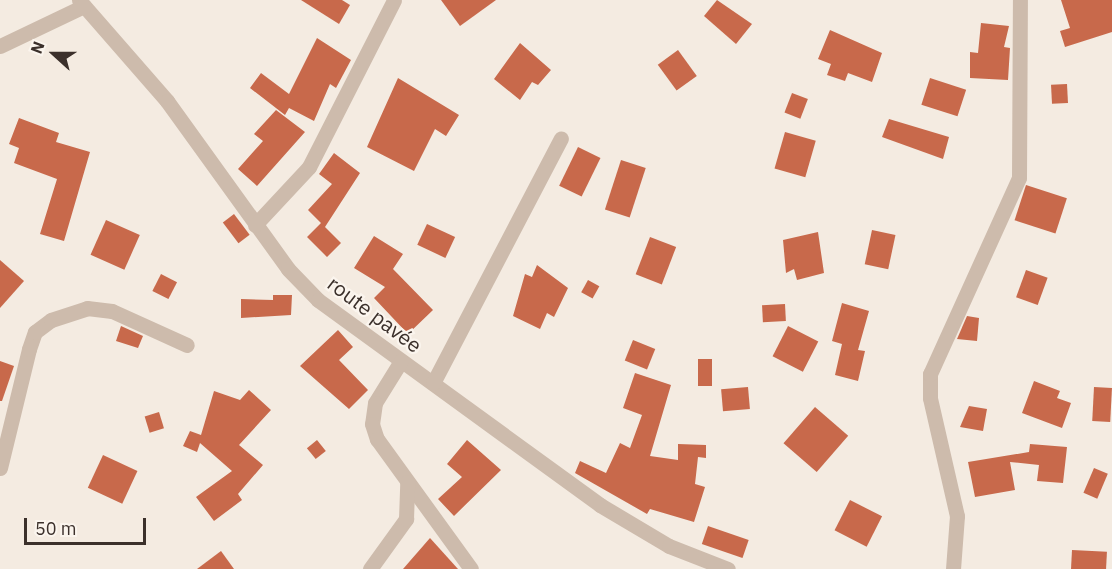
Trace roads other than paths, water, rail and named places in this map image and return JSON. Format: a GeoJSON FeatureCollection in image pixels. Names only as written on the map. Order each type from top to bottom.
{"type":"FeatureCollection","features":[{"type":"Feature","properties":{"kind":"street"},"geometry":{"type":"LineString","coordinates":[[255,225],[309,167],[394,0]]}},
{"type":"Feature","properties":{"kind":"street"},"geometry":{"type":"LineString","coordinates":[[953,569],[957,516],[930,398],[930,374],[1019,178],[1020,0]]}},
{"type":"Feature","properties":{"kind":"street"},"geometry":{"type":"LineString","coordinates":[[0,46],[81,3]]}},
{"type":"Feature","properties":{"kind":"street","name":"route pavée"},"geometry":{"type":"LineString","coordinates":[[81,3],[167,101],[255,225],[318,300],[600,505],[669,546],[728,569]]}},
{"type":"Feature","properties":{"kind":"street"},"geometry":{"type":"LineString","coordinates":[[433,383],[561,138]]}},
{"type":"Feature","properties":{"kind":"street"},"geometry":{"type":"LineString","coordinates":[[0,468],[29,349],[35,332],[51,320],[87,308],[111,311],[187,345]]}},
{"type":"Feature","properties":{"kind":"street"},"geometry":{"type":"LineString","coordinates":[[401,361],[375,403],[372,424],[384,452],[471,569]]}},
{"type":"Feature","properties":{"kind":"street"},"geometry":{"type":"LineString","coordinates":[[370,569],[406,519],[407,482]]}}]}
